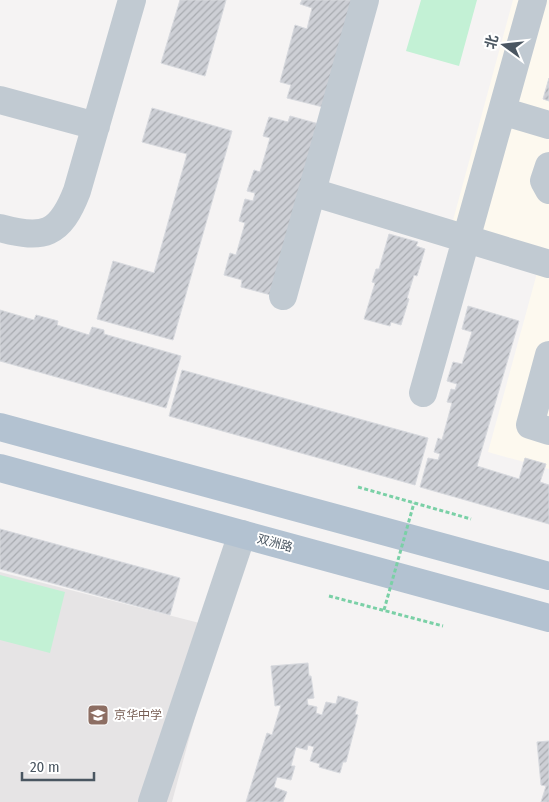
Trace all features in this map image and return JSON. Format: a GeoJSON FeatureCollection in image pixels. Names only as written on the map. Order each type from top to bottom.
{"type":"FeatureCollection","features":[{"type":"Feature","properties":{"kind":"main road"},"geometry":{"type":"LineString","coordinates":[[0,427],[549,576]]}},
{"type":"Feature","properties":{"kind":"main road","name":"双洲路"},"geometry":{"type":"LineString","coordinates":[[0,468],[549,618]]}},
{"type":"Feature","properties":{"kind":"lane"},"geometry":{"type":"LineString","coordinates":[[0,228],[22,234],[50,231],[62,221],[71,208],[78,191],[132,0]]}},
{"type":"Feature","properties":{"kind":"lane"},"geometry":{"type":"LineString","coordinates":[[283,296],[365,0]]}},
{"type":"Feature","properties":{"kind":"lane"},"geometry":{"type":"LineString","coordinates":[[423,393],[533,0]]}},
{"type":"Feature","properties":{"kind":"lane"},"geometry":{"type":"LineString","coordinates":[[0,100],[96,126]]}},
{"type":"Feature","properties":{"kind":"lane"},"geometry":{"type":"LineString","coordinates":[[502,111],[549,125]]}},
{"type":"Feature","properties":{"kind":"lane"},"geometry":{"type":"LineString","coordinates":[[549,166],[544,181],[549,190]]}},
{"type":"Feature","properties":{"kind":"lane"},"geometry":{"type":"LineString","coordinates":[[312,192],[549,264]]}},
{"type":"Feature","properties":{"kind":"lane"},"geometry":{"type":"LineString","coordinates":[[549,355],[530,425],[549,431]]}},
{"type":"Feature","properties":{"kind":"lane"},"geometry":{"type":"LineString","coordinates":[[152,802],[242,534]]}},
{"type":"Feature","properties":{"kind":"path"},"geometry":{"type":"LineString","coordinates":[[358,487],[471,519]]}},
{"type":"Feature","properties":{"kind":"path"},"geometry":{"type":"LineString","coordinates":[[384,610],[414,503]]}},
{"type":"Feature","properties":{"kind":"path"},"geometry":{"type":"LineString","coordinates":[[329,596],[443,626]]}},
{"type":"Feature","properties":{"kind":"shaded area"},"geometry":{"type":"Polygon","coordinates":[[[513,0],[549,0],[549,469],[488,452],[537,273],[446,246],[513,0]]]}},
{"type":"Feature","properties":{"kind":"shaded area","name":"京华中学"},"geometry":{"type":"Polygon","coordinates":[[[0,572],[219,628],[172,802],[0,802],[0,572]]]}},
{"type":"Feature","properties":{"kind":"green space"},"geometry":{"type":"Polygon","coordinates":[[[421,0],[477,0],[459,66],[406,51],[421,0]]]}},
{"type":"Feature","properties":{"kind":"green space"},"geometry":{"type":"Polygon","coordinates":[[[0,575],[65,592],[50,653],[0,640],[0,575]]]}},
{"type":"Feature","properties":{"kind":"building"},"geometry":{"type":"Polygon","coordinates":[[[180,0],[226,0],[205,76],[161,63],[180,0]]]}},
{"type":"Feature","properties":{"kind":"building"},"geometry":{"type":"Polygon","coordinates":[[[302,0],[352,0],[323,107],[287,98],[291,85],[280,82],[295,25],[307,29],[312,8],[300,4],[302,0]]]}},
{"type":"Feature","properties":{"kind":"building"},"geometry":{"type":"Polygon","coordinates":[[[549,78],[549,101],[543,99],[549,78]]]}},
{"type":"Feature","properties":{"kind":"building"},"geometry":{"type":"Polygon","coordinates":[[[152,108],[232,131],[173,340],[97,319],[113,261],[154,273],[187,154],[142,142],[152,108]]]}},
{"type":"Feature","properties":{"kind":"building"},"geometry":{"type":"Polygon","coordinates":[[[290,116],[319,124],[271,295],[241,287],[242,280],[224,275],[230,253],[236,255],[245,223],[239,221],[245,199],[253,201],[255,193],[247,191],[254,170],[260,172],[270,138],[263,136],[269,117],[288,122],[290,116]]]}},
{"type":"Feature","properties":{"kind":"building"},"geometry":{"type":"Polygon","coordinates":[[[389,234],[418,242],[416,246],[425,249],[417,276],[414,275],[401,325],[391,322],[390,326],[364,319],[375,283],[372,282],[376,269],[379,269],[389,234]]]}},
{"type":"Feature","properties":{"kind":"building"},"geometry":{"type":"Polygon","coordinates":[[[468,306],[519,321],[477,466],[519,479],[525,458],[546,464],[540,482],[549,485],[549,524],[420,487],[428,458],[438,460],[440,454],[434,452],[438,438],[442,440],[452,403],[447,402],[451,389],[455,390],[457,384],[447,381],[453,362],[462,364],[472,332],[462,329],[468,306]]]}},
{"type":"Feature","properties":{"kind":"building"},"geometry":{"type":"Polygon","coordinates":[[[0,310],[34,320],[36,315],[58,321],[57,325],[89,335],[92,327],[104,330],[104,334],[181,356],[166,408],[0,361],[0,310]]]}},
{"type":"Feature","properties":{"kind":"building"},"geometry":{"type":"Polygon","coordinates":[[[182,370],[428,438],[415,485],[169,416],[182,370]]]}},
{"type":"Feature","properties":{"kind":"building"},"geometry":{"type":"Polygon","coordinates":[[[0,529],[180,578],[170,615],[0,569],[0,529]]]}},
{"type":"Feature","properties":{"kind":"building"},"geometry":{"type":"Polygon","coordinates":[[[308,663],[314,698],[307,699],[308,705],[317,707],[316,713],[322,715],[326,702],[336,704],[338,696],[358,702],[355,714],[358,715],[346,762],[343,762],[340,773],[319,767],[320,764],[310,761],[314,747],[308,745],[307,750],[296,747],[291,766],[295,766],[291,780],[277,777],[274,787],[287,792],[283,802],[246,802],[267,733],[272,735],[281,705],[275,706],[271,666],[308,663]]]}},
{"type":"Feature","properties":{"kind":"building"},"geometry":{"type":"Polygon","coordinates":[[[549,741],[549,802],[541,802],[546,786],[541,785],[537,742],[549,741]]]}},
{"type":"Feature","properties":{"kind":"place","name":"京华中学"},"geometry":{"type":"Point","coordinates":[98,715]}}]}
